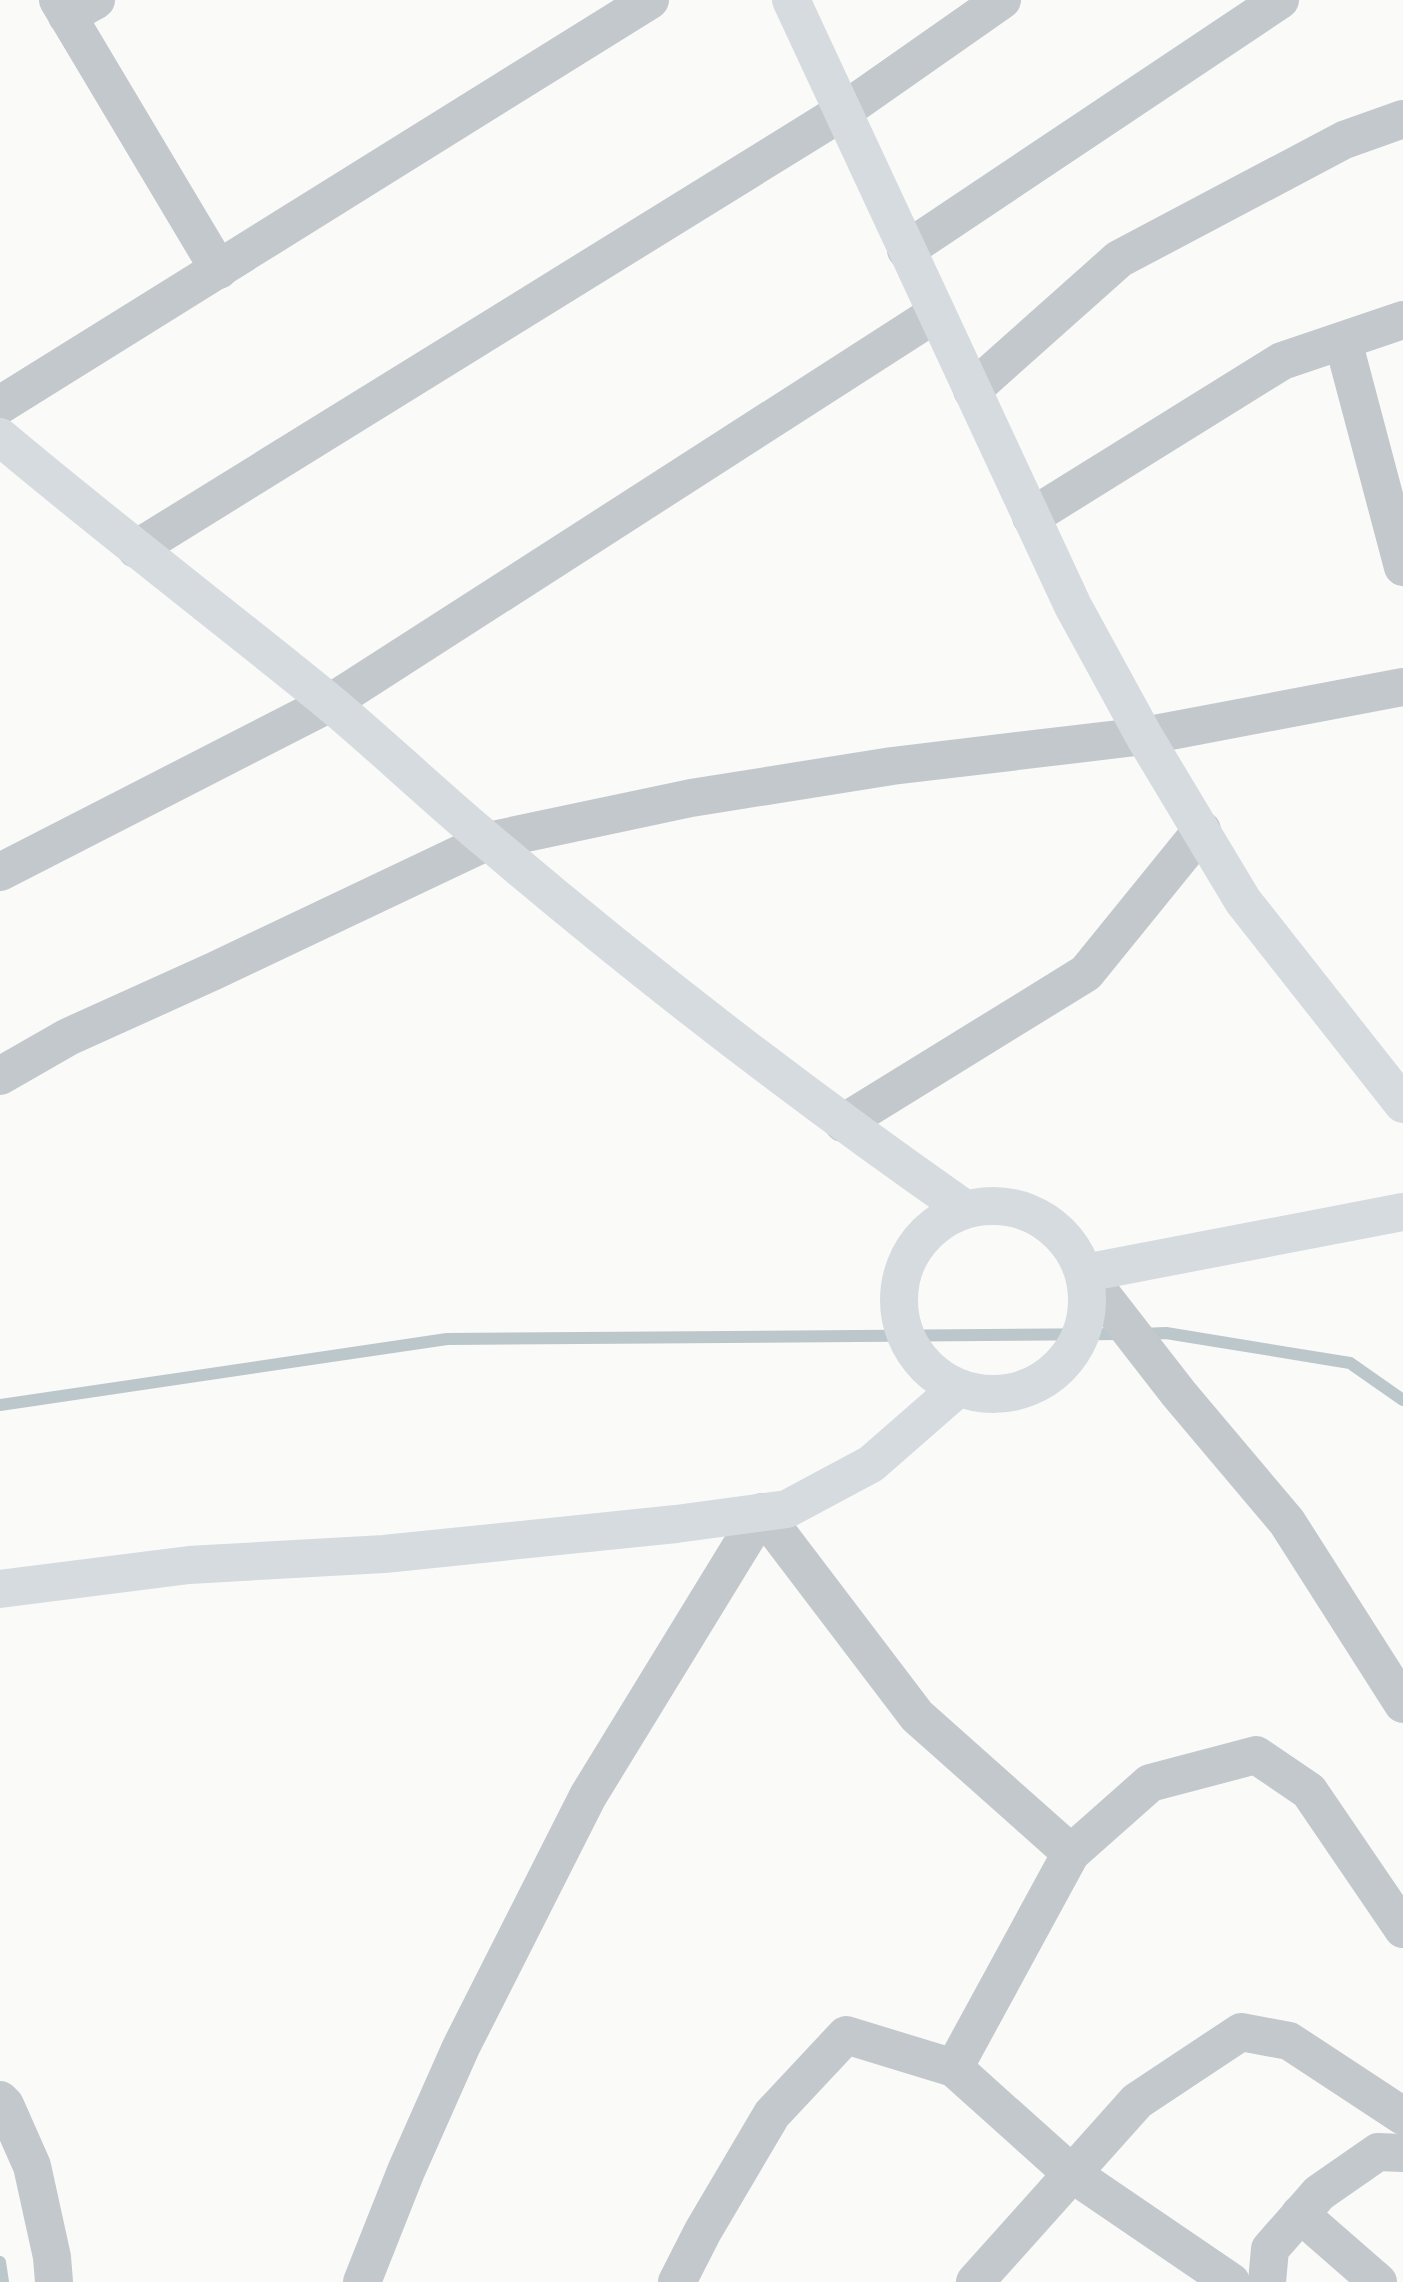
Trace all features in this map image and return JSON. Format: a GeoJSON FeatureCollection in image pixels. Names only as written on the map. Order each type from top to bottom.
{"type":"FeatureCollection","features":[{"type":"Feature","properties":{"kind":"street"},"geometry":{"type":"LineString","coordinates":[[0,405],[650,0]]}},
{"type":"Feature","properties":{"kind":"street"},"geometry":{"type":"LineString","coordinates":[[791,0],[1073,606],[1144,736],[1243,901],[1403,1104]]}},
{"type":"Feature","properties":{"kind":"street"},"geometry":{"type":"LineString","coordinates":[[136,549],[842,112],[1002,0]]}},
{"type":"Feature","properties":{"kind":"street"},"geometry":{"type":"LineString","coordinates":[[906,250],[1279,0]]}},
{"type":"Feature","properties":{"kind":"street"},"geometry":{"type":"LineString","coordinates":[[73,5],[219,270]]}},
{"type":"Feature","properties":{"kind":"street"},"geometry":{"type":"LineString","coordinates":[[972,390],[1119,259],[1344,140],[1403,119]]}},
{"type":"Feature","properties":{"kind":"street"},"geometry":{"type":"LineString","coordinates":[[0,872],[330,703],[935,314]]}},
{"type":"Feature","properties":{"kind":"street"},"geometry":{"type":"LineString","coordinates":[[1031,517],[1283,361],[1403,320]]}},
{"type":"Feature","properties":{"kind":"street"},"geometry":{"type":"LineString","coordinates":[[1342,341],[1396,508],[1403,567]]}},
{"type":"Feature","properties":{"kind":"street"},"geometry":{"type":"LineString","coordinates":[[0,437],[330,703],[488,841],[731,1039],[843,1123],[965,1209]]}},
{"type":"Feature","properties":{"kind":"street"},"geometry":{"type":"LineString","coordinates":[[0,1076],[68,1037],[488,841],[691,799],[878,768],[1144,736],[1403,687]]}},
{"type":"Feature","properties":{"kind":"street"},"geometry":{"type":"LineString","coordinates":[[843,1123],[1086,973],[1202,830]]}},
{"type":"Feature","properties":{"kind":"street"},"geometry":{"type":"LineString","coordinates":[[1084,1273],[1088,1303],[1082,1333],[1067,1359],[1045,1379],[1018,1392],[988,1394],[958,1388],[933,1374],[913,1352],[901,1325],[898,1296],[903,1267],[917,1241],[939,1222],[965,1209],[995,1204],[1024,1210],[1051,1224],[1072,1246],[1084,1273],[1179,1394],[1287,1522],[1403,1704]]}},
{"type":"Feature","properties":{"kind":"street"},"geometry":{"type":"LineString","coordinates":[[1084,1273],[1403,1212]]}},
{"type":"Feature","properties":{"kind":"street"},"geometry":{"type":"LineString","coordinates":[[0,1589],[189,1565],[384,1554],[676,1524],[787,1509],[871,1464],[958,1388]]}},
{"type":"Feature","properties":{"kind":"street"},"geometry":{"type":"LineString","coordinates":[[762,1512],[917,1716],[1071,1853]]}},
{"type":"Feature","properties":{"kind":"street"},"geometry":{"type":"LineString","coordinates":[[362,2282],[406,2171],[461,2047],[588,1796],[762,1512]]}},
{"type":"Feature","properties":{"kind":"street"},"geometry":{"type":"LineString","coordinates":[[954,2068],[1071,1853],[1150,1783],[1256,1755],[1309,1791],[1403,1929]]}},
{"type":"Feature","properties":{"kind":"street"},"geometry":{"type":"LineString","coordinates":[[975,2282],[1137,2101],[1241,2032],[1289,2041],[1403,2116]]}},
{"type":"Feature","properties":{"kind":"street"},"geometry":{"type":"LineString","coordinates":[[677,2282],[703,2231],[772,2114],[846,2035],[954,2068],[1071,2173],[1231,2282]]}},
{"type":"Feature","properties":{"kind":"street"},"geometry":{"type":"LineString","coordinates":[[0,2099],[32,2166],[52,2257],[54,2282]]}},
{"type":"Feature","properties":{"kind":"street"},"geometry":{"type":"LineString","coordinates":[[1268,2282],[1270,2249],[1319,2193],[1378,2152],[1403,2153]]}},
{"type":"Feature","properties":{"kind":"street"},"geometry":{"type":"LineString","coordinates":[[1300,2214],[1378,2282]]}},
{"type":"Feature","properties":{"kind":"waterway"},"geometry":{"type":"LineString","coordinates":[[1141,1334],[1166,1333],[1350,1363],[1403,1400]]}},
{"type":"Feature","properties":{"kind":"waterway"},"geometry":{"type":"LineString","coordinates":[[0,1405],[447,1339],[1123,1334]]}},
{"type":"Feature","properties":{"kind":"waterway"},"geometry":{"type":"LineString","coordinates":[[0,2262],[3,2282]]}}]}
